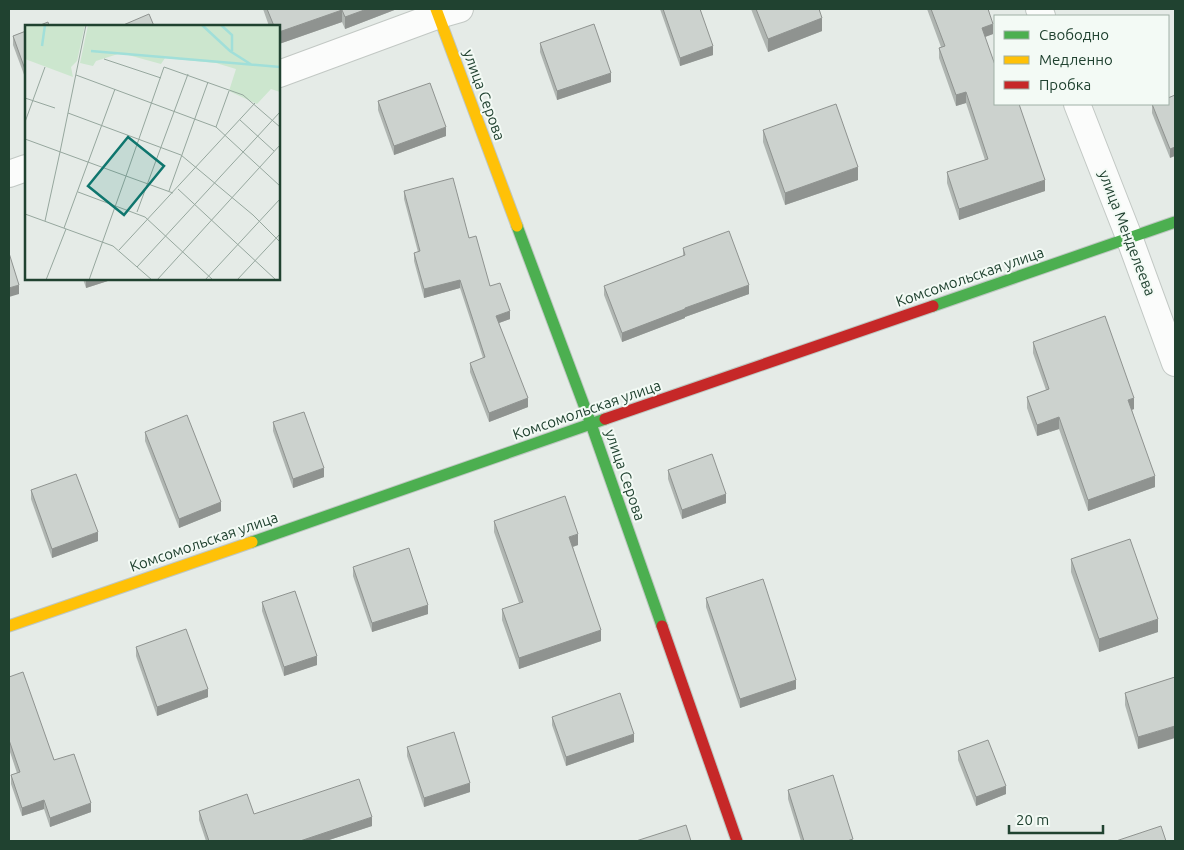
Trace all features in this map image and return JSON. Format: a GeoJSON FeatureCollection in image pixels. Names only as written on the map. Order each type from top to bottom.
{"type":"FeatureCollection","features":[{"type":"Feature","properties":{"kind":"main road","name":"улица Серова"},"geometry":{"type":"LineString","coordinates":[[445,11],[737,841]]}},
{"type":"Feature","properties":{"kind":"main road","name":"Комсомольская улица"},"geometry":{"type":"LineString","coordinates":[[9,626],[1175,222]]}},
{"type":"Feature","properties":{"kind":"street"},"geometry":{"type":"LineString","coordinates":[[280,74],[445,11]]}},
{"type":"Feature","properties":{"kind":"street","name":"улица Менделеева"},"geometry":{"type":"LineString","coordinates":[[1077,105],[1129,237],[1175,363]]}},
{"type":"Feature","properties":{"kind":"street"},"geometry":{"type":"LineString","coordinates":[[9,174],[25,168]]}},
{"type":"Feature","properties":{"kind":"building"},"geometry":{"type":"Polygon","coordinates":[[[267,9],[367,9],[345,17],[342,10],[280,32],[280,25],[274,25],[267,9]]]}},
{"type":"Feature","properties":{"kind":"building"},"geometry":{"type":"Polygon","coordinates":[[[663,9],[700,9],[713,46],[680,58],[663,9]]]}},
{"type":"Feature","properties":{"kind":"building"},"geometry":{"type":"Polygon","coordinates":[[[756,9],[819,9],[822,18],[768,39],[756,9]]]}},
{"type":"Feature","properties":{"kind":"building"},"geometry":{"type":"Polygon","coordinates":[[[931,9],[988,9],[993,24],[982,28],[994,62],[994,105],[1019,105],[1045,180],[959,209],[947,172],[988,159],[966,92],[956,95],[939,48],[945,46],[931,9]]]}},
{"type":"Feature","properties":{"kind":"building"},"geometry":{"type":"Polygon","coordinates":[[[149,14],[154,25],[123,25],[149,14]]]}},
{"type":"Feature","properties":{"kind":"building"},"geometry":{"type":"Polygon","coordinates":[[[594,24],[611,73],[557,91],[540,43],[594,24]]]}},
{"type":"Feature","properties":{"kind":"building"},"geometry":{"type":"Polygon","coordinates":[[[25,31],[25,69],[13,36],[25,31]]]}},
{"type":"Feature","properties":{"kind":"building"},"geometry":{"type":"Polygon","coordinates":[[[430,83],[446,127],[394,146],[378,101],[430,83]]]}},
{"type":"Feature","properties":{"kind":"building"},"geometry":{"type":"Polygon","coordinates":[[[1175,95],[1175,147],[1170,149],[1152,105],[1169,105],[1169,98],[1175,95]]]}},
{"type":"Feature","properties":{"kind":"building"},"geometry":{"type":"Polygon","coordinates":[[[836,104],[858,167],[785,193],[763,130],[836,104]]]}},
{"type":"Feature","properties":{"kind":"building"},"geometry":{"type":"Polygon","coordinates":[[[453,178],[469,238],[476,236],[490,286],[500,283],[510,311],[496,316],[528,398],[489,413],[470,363],[485,357],[460,280],[424,289],[414,253],[420,251],[404,191],[453,178]]]}},
{"type":"Feature","properties":{"kind":"building"},"geometry":{"type":"Polygon","coordinates":[[[729,231],[749,285],[622,333],[604,286],[685,255],[683,248],[729,231]]]}},
{"type":"Feature","properties":{"kind":"building"},"geometry":{"type":"Polygon","coordinates":[[[9,253],[19,285],[9,288],[9,253]]]}},
{"type":"Feature","properties":{"kind":"building"},"geometry":{"type":"Polygon","coordinates":[[[1105,316],[1134,398],[1128,400],[1155,476],[1088,500],[1059,417],[1037,425],[1027,397],[1049,389],[1033,342],[1105,316]]]}},
{"type":"Feature","properties":{"kind":"building"},"geometry":{"type":"Polygon","coordinates":[[[304,412],[324,468],[293,479],[273,422],[304,412]]]}},
{"type":"Feature","properties":{"kind":"building"},"geometry":{"type":"Polygon","coordinates":[[[187,415],[221,502],[179,519],[145,432],[187,415]]]}},
{"type":"Feature","properties":{"kind":"building"},"geometry":{"type":"Polygon","coordinates":[[[712,454],[726,494],[682,510],[668,470],[712,454]]]}},
{"type":"Feature","properties":{"kind":"building"},"geometry":{"type":"Polygon","coordinates":[[[76,474],[98,532],[52,549],[31,490],[76,474]]]}},
{"type":"Feature","properties":{"kind":"building"},"geometry":{"type":"Polygon","coordinates":[[[565,496],[578,534],[569,537],[601,630],[519,658],[502,609],[523,602],[494,521],[565,496]]]}},
{"type":"Feature","properties":{"kind":"building"},"geometry":{"type":"Polygon","coordinates":[[[1130,539],[1158,619],[1099,639],[1071,559],[1130,539]]]}},
{"type":"Feature","properties":{"kind":"building"},"geometry":{"type":"Polygon","coordinates":[[[409,548],[428,605],[372,623],[353,567],[409,548]]]}},
{"type":"Feature","properties":{"kind":"building"},"geometry":{"type":"Polygon","coordinates":[[[763,579],[796,680],[740,699],[706,598],[763,579]]]}},
{"type":"Feature","properties":{"kind":"building"},"geometry":{"type":"Polygon","coordinates":[[[295,591],[317,656],[284,667],[262,602],[295,591]]]}},
{"type":"Feature","properties":{"kind":"building"},"geometry":{"type":"Polygon","coordinates":[[[186,629],[208,689],[157,707],[136,647],[186,629]]]}},
{"type":"Feature","properties":{"kind":"building"},"geometry":{"type":"Polygon","coordinates":[[[23,672],[54,760],[74,754],[91,803],[50,818],[44,800],[22,808],[11,775],[20,772],[9,740],[9,677],[23,672]]]}},
{"type":"Feature","properties":{"kind":"building"},"geometry":{"type":"Polygon","coordinates":[[[1175,677],[1175,726],[1138,737],[1125,693],[1175,677]]]}},
{"type":"Feature","properties":{"kind":"building"},"geometry":{"type":"Polygon","coordinates":[[[620,693],[634,734],[566,757],[552,717],[620,693]]]}},
{"type":"Feature","properties":{"kind":"building"},"geometry":{"type":"Polygon","coordinates":[[[454,732],[470,783],[424,798],[407,747],[454,732]]]}},
{"type":"Feature","properties":{"kind":"building"},"geometry":{"type":"Polygon","coordinates":[[[988,740],[1006,786],[976,797],[958,751],[988,740]]]}},
{"type":"Feature","properties":{"kind":"building"},"geometry":{"type":"Polygon","coordinates":[[[833,775],[853,839],[847,841],[804,841],[788,790],[833,775]]]}},
{"type":"Feature","properties":{"kind":"building"},"geometry":{"type":"Polygon","coordinates":[[[359,779],[372,817],[300,841],[209,841],[199,811],[247,794],[254,814],[359,779]]]}},
{"type":"Feature","properties":{"kind":"building"},"geometry":{"type":"Polygon","coordinates":[[[686,825],[691,841],[636,841],[686,825]]]}},
{"type":"Feature","properties":{"kind":"building"},"geometry":{"type":"Polygon","coordinates":[[[1161,826],[1166,841],[1116,841],[1161,826]]]}},
{"type":"Feature","properties":{"kind":"traffic: fast"},"geometry":{"type":"LineString","coordinates":[[933,306],[1175,222]]}},
{"type":"Feature","properties":{"kind":"traffic: fast"},"geometry":{"type":"LineString","coordinates":[[517,226],[591,424],[662,626]]}},
{"type":"Feature","properties":{"kind":"traffic: fast"},"geometry":{"type":"LineString","coordinates":[[252,542],[605,419]]}},
{"type":"Feature","properties":{"kind":"traffic: slow"},"geometry":{"type":"LineString","coordinates":[[436,9],[517,226]]}},
{"type":"Feature","properties":{"kind":"traffic: slow"},"geometry":{"type":"LineString","coordinates":[[9,626],[252,542]]}},
{"type":"Feature","properties":{"kind":"traffic: jam"},"geometry":{"type":"LineString","coordinates":[[605,419],[933,306]]}},
{"type":"Feature","properties":{"kind":"traffic: jam"},"geometry":{"type":"LineString","coordinates":[[662,626],[737,841]]}}]}
